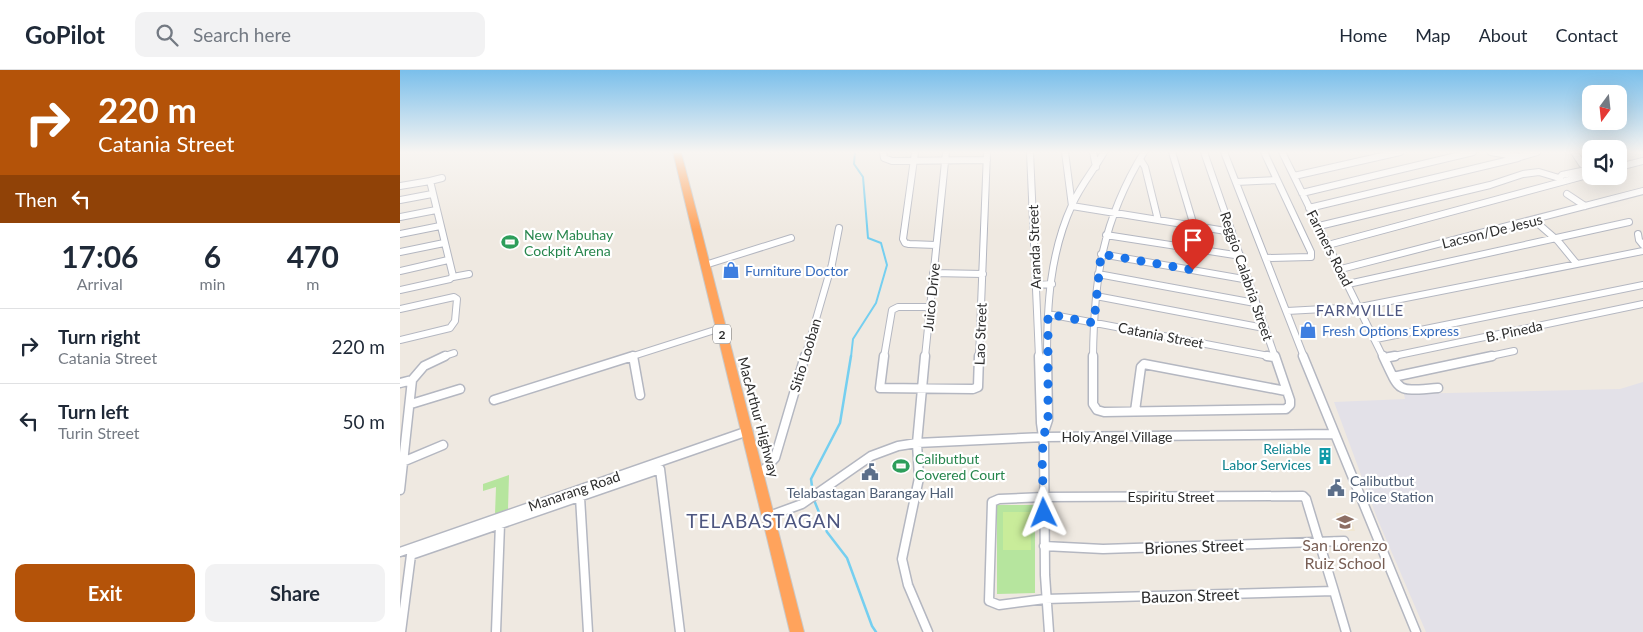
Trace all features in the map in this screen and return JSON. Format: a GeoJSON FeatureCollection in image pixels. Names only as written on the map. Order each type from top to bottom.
{"type":"FeatureCollection","features":[{"type":"Feature","properties":{"kind":"highway","name":"MacArthur Highway"},"geometry":{"type":"LineString","coordinates":[[683,178],[797,632]]}},
{"type":"Feature","properties":{"kind":"street"},"geometry":{"type":"LineString","coordinates":[[400,186],[441,178]]}},
{"type":"Feature","properties":{"kind":"street"},"geometry":{"type":"LineString","coordinates":[[912,178],[903,239],[905,243],[910,244],[936,245]]}},
{"type":"Feature","properties":{"kind":"street","name":"Juico Drive"},"geometry":{"type":"LineString","coordinates":[[928,632],[908,585],[902,559],[919,478],[917,443],[929,307],[944,178]]}},
{"type":"Feature","properties":{"kind":"street"},"geometry":{"type":"LineString","coordinates":[[933,273],[983,274],[986,178]]}},
{"type":"Feature","properties":{"kind":"street","name":"Aranda Street"},"geometry":{"type":"LineString","coordinates":[[1031,178],[1041,423],[1044,434]]}},
{"type":"Feature","properties":{"kind":"street"},"geometry":{"type":"LineString","coordinates":[[1068,178],[1072,206]]}},
{"type":"Feature","properties":{"kind":"street"},"geometry":{"type":"LineString","coordinates":[[1072,206],[1089,178]]}},
{"type":"Feature","properties":{"kind":"street"},"geometry":{"type":"LineString","coordinates":[[1129,178],[1112,212],[1101,254],[1094,323],[1093,404],[1098,410],[1104,412],[1136,411],[1141,367],[1144,364],[1286,391]]}},
{"type":"Feature","properties":{"kind":"street"},"geometry":{"type":"LineString","coordinates":[[1148,178],[1158,220]]}},
{"type":"Feature","properties":{"kind":"street"},"geometry":{"type":"LineString","coordinates":[[1180,178],[1194,226]]}},
{"type":"Feature","properties":{"kind":"street","name":"Reggio Calabria Street"},"geometry":{"type":"LineString","coordinates":[[1136,411],[1286,409],[1290,405],[1290,400],[1213,178]]}},
{"type":"Feature","properties":{"kind":"street"},"geometry":{"type":"LineString","coordinates":[[1234,178],[1334,434],[1416,632]]}},
{"type":"Feature","properties":{"kind":"street","name":"Farmers Road"},"geometry":{"type":"LineString","coordinates":[[1295,178],[1360,307],[1392,377]]}},
{"type":"Feature","properties":{"kind":"street"},"geometry":{"type":"LineString","coordinates":[[1302,193],[1364,178]]}},
{"type":"Feature","properties":{"kind":"street"},"geometry":{"type":"LineString","coordinates":[[1310,208],[1434,178]]}},
{"type":"Feature","properties":{"kind":"street"},"geometry":{"type":"LineString","coordinates":[[1319,226],[1513,178]]}},
{"type":"Feature","properties":{"kind":"street"},"geometry":{"type":"LineString","coordinates":[[1551,178],[1558,181]]}},
{"type":"Feature","properties":{"kind":"street"},"geometry":{"type":"LineString","coordinates":[[1328,244],[1567,178]]}},
{"type":"Feature","properties":{"kind":"street"},"geometry":{"type":"LineString","coordinates":[[1236,182],[1277,180],[1311,252],[1311,257],[1266,258]]}},
{"type":"Feature","properties":{"kind":"street"},"geometry":{"type":"LineString","coordinates":[[430,181],[453,276]]}},
{"type":"Feature","properties":{"kind":"street","name":"Lacson/De Jesus"},"geometry":{"type":"LineString","coordinates":[[1341,269],[1643,191]]}},
{"type":"Feature","properties":{"kind":"street"},"geometry":{"type":"LineString","coordinates":[[400,200],[432,194]]}},
{"type":"Feature","properties":{"kind":"street"},"geometry":{"type":"LineString","coordinates":[[1567,194],[1585,206]]}},
{"type":"Feature","properties":{"kind":"street"},"geometry":{"type":"LineString","coordinates":[[1072,206],[1232,232]]}},
{"type":"Feature","properties":{"kind":"street","name":"Aranda Street"},"geometry":{"type":"LineString","coordinates":[[1049,632],[1045,600],[1043,477],[1044,434],[1048,420],[1048,314],[1055,257],[1072,206]]}},
{"type":"Feature","properties":{"kind":"street"},"geometry":{"type":"LineString","coordinates":[[400,217],[436,210]]}},
{"type":"Feature","properties":{"kind":"street"},"geometry":{"type":"LineString","coordinates":[[1535,220],[1555,238],[1576,263]]}},
{"type":"Feature","properties":{"kind":"street"},"geometry":{"type":"LineString","coordinates":[[1348,284],[1629,222]]}},
{"type":"Feature","properties":{"kind":"street"},"geometry":{"type":"LineString","coordinates":[[400,234],[440,226]]}},
{"type":"Feature","properties":{"kind":"street","name":"Sitio Looban"},"geometry":{"type":"LineString","coordinates":[[759,475],[775,458],[832,264],[839,228]]}},
{"type":"Feature","properties":{"kind":"street"},"geometry":{"type":"LineString","coordinates":[[1638,234],[1639,240],[1643,245]]}},
{"type":"Feature","properties":{"kind":"street"},"geometry":{"type":"LineString","coordinates":[[1106,235],[1241,256]]}},
{"type":"Feature","properties":{"kind":"street"},"geometry":{"type":"LineString","coordinates":[[705,265],[791,238]]}},
{"type":"Feature","properties":{"kind":"street"},"geometry":{"type":"LineString","coordinates":[[400,252],[444,242]]}},
{"type":"Feature","properties":{"kind":"street"},"geometry":{"type":"LineString","coordinates":[[1286,311],[1360,307],[1576,263],[1643,252]]}},
{"type":"Feature","properties":{"kind":"street"},"geometry":{"type":"LineString","coordinates":[[1101,254],[1249,280]]}},
{"type":"Feature","properties":{"kind":"street"},"geometry":{"type":"LineString","coordinates":[[400,271],[448,260]]}},
{"type":"Feature","properties":{"kind":"street"},"geometry":{"type":"LineString","coordinates":[[400,290],[453,276],[469,274]]}},
{"type":"Feature","properties":{"kind":"street","name":"Lao Street"},"geometry":{"type":"LineString","coordinates":[[922,390],[973,389],[978,387],[983,274]]}},
{"type":"Feature","properties":{"kind":"street"},"geometry":{"type":"LineString","coordinates":[[1098,274],[1255,303]]}},
{"type":"Feature","properties":{"kind":"street"},"geometry":{"type":"LineString","coordinates":[[1035,284],[1052,284]]}},
{"type":"Feature","properties":{"kind":"street"},"geometry":{"type":"LineString","coordinates":[[1376,340],[1643,285]]}},
{"type":"Feature","properties":{"kind":"street"},"geometry":{"type":"LineString","coordinates":[[1096,296],[1264,328]]}},
{"type":"Feature","properties":{"kind":"street"},"geometry":{"type":"LineString","coordinates":[[400,309],[454,297],[457,299],[453,325],[450,328],[400,340]]}},
{"type":"Feature","properties":{"kind":"street","name":"B. Pineda"},"geometry":{"type":"LineString","coordinates":[[1384,358],[1643,304]]}},
{"type":"Feature","properties":{"kind":"street"},"geometry":{"type":"LineString","coordinates":[[922,390],[882,389],[879,386],[892,310],[898,307],[929,307]]}},
{"type":"Feature","properties":{"kind":"street"},"geometry":{"type":"LineString","coordinates":[[1038,318],[1048,314]]}},
{"type":"Feature","properties":{"kind":"street","name":"Catania Street"},"geometry":{"type":"LineString","coordinates":[[1048,314],[1274,357]]}},
{"type":"Feature","properties":{"kind":"street"},"geometry":{"type":"LineString","coordinates":[[494,400],[721,328]]}},
{"type":"Feature","properties":{"kind":"street"},"geometry":{"type":"LineString","coordinates":[[1438,388],[1400,389],[1392,377],[1514,351]]}},
{"type":"Feature","properties":{"kind":"street"},"geometry":{"type":"LineString","coordinates":[[400,490],[401,463],[409,420],[412,380],[414,375],[425,366],[439,358],[454,353]]}},
{"type":"Feature","properties":{"kind":"street"},"geometry":{"type":"LineString","coordinates":[[634,356],[640,395]]}},
{"type":"Feature","properties":{"kind":"street"},"geometry":{"type":"LineString","coordinates":[[400,383],[412,380]]}},
{"type":"Feature","properties":{"kind":"street"},"geometry":{"type":"LineString","coordinates":[[411,404],[460,389]]}},
{"type":"Feature","properties":{"kind":"street"},"geometry":{"type":"LineString","coordinates":[[400,422],[409,420]]}},
{"type":"Feature","properties":{"kind":"street","name":"Manarang Road"},"geometry":{"type":"LineString","coordinates":[[400,552],[748,431]]}},
{"type":"Feature","properties":{"kind":"street","name":"Holy Angel Village"},"geometry":{"type":"LineString","coordinates":[[769,516],[802,504],[822,492],[871,456],[898,446],[917,443],[1044,434],[1334,434]]}},
{"type":"Feature","properties":{"kind":"street"},"geometry":{"type":"LineString","coordinates":[[401,463],[443,445]]}},
{"type":"Feature","properties":{"kind":"street"},"geometry":{"type":"LineString","coordinates":[[401,632],[412,555],[660,469],[680,632]]}},
{"type":"Feature","properties":{"kind":"street","name":"Espiritu Street"},"geometry":{"type":"LineString","coordinates":[[1045,600],[999,605],[989,601],[992,502],[999,498],[1298,495],[1306,499],[1320,543]]}},
{"type":"Feature","properties":{"kind":"street"},"geometry":{"type":"LineString","coordinates":[[580,497],[588,632]]}},
{"type":"Feature","properties":{"kind":"street"},"geometry":{"type":"LineString","coordinates":[[496,632],[500,524]]}},
{"type":"Feature","properties":{"kind":"street","name":"Briones Street"},"geometry":{"type":"LineString","coordinates":[[1044,546],[1103,549],[1344,541]]}},
{"type":"Feature","properties":{"kind":"street"},"geometry":{"type":"LineString","coordinates":[[1320,543],[1346,632]]}},
{"type":"Feature","properties":{"kind":"street","name":"Bauzon Street"},"geometry":{"type":"LineString","coordinates":[[1045,600],[1335,591]]}},
{"type":"Feature","properties":{"kind":"shaded area"},"geometry":{"type":"Polygon","coordinates":[[[1643,382],[1643,632],[1426,632],[1377,518],[1334,402],[1405,399],[1404,394],[1620,389],[1643,382]]]}},
{"type":"Feature","properties":{"kind":"shaded area","name":"San Lorenzo Ruiz School"},"geometry":{"type":"Polygon","coordinates":[[[1336,513],[1349,513],[1355,531],[1341,531],[1336,513]]]}},
{"type":"Feature","properties":{"kind":"green space"},"geometry":{"type":"Polygon","coordinates":[[[509,475],[508,509],[495,514],[496,487],[483,491],[483,484],[509,475]]]}},
{"type":"Feature","properties":{"kind":"green space"},"geometry":{"type":"Polygon","coordinates":[[[997,505],[1035,505],[1035,593],[997,594],[997,505]]]}},
{"type":"Feature","properties":{"kind":"green space"},"geometry":{"type":"Polygon","coordinates":[[[1003,512],[1030,512],[1031,550],[1003,550],[1003,512]]]}},
{"type":"Feature","properties":{"kind":"waterway"},"geometry":{"type":"LineString","coordinates":[[851,357],[853,339],[876,303],[887,265],[881,243],[868,238],[863,178]]}},
{"type":"Feature","properties":{"kind":"waterway"},"geometry":{"type":"LineString","coordinates":[[813,493],[811,479],[840,423],[851,356]]}},
{"type":"Feature","properties":{"kind":"waterway"},"geometry":{"type":"LineString","coordinates":[[814,500],[827,532],[847,558],[872,626],[876,632]]}},
{"type":"Feature","properties":{"kind":"place","name":"New Mabuhay Cockpit Arena"},"geometry":{"type":"Point","coordinates":[510,242]}},
{"type":"Feature","properties":{"kind":"place","name":"Furniture Doctor"},"geometry":{"type":"Point","coordinates":[731,270]}},
{"type":"Feature","properties":{"kind":"place","name":"Fresh Options Express"},"geometry":{"type":"Point","coordinates":[1308,330]}},
{"type":"Feature","properties":{"kind":"place","name":"Reliable Labor Services"},"geometry":{"type":"Point","coordinates":[1325,456]}},
{"type":"Feature","properties":{"kind":"place","name":"Calibutbut Covered Court"},"geometry":{"type":"Point","coordinates":[901,466]}},
{"type":"Feature","properties":{"kind":"place","name":"Telabastagan Barangay Hall"},"geometry":{"type":"Point","coordinates":[870,472]}},
{"type":"Feature","properties":{"kind":"place","name":"Calibutbut Police Station"},"geometry":{"type":"Point","coordinates":[1336,488]}},
{"type":"Feature","properties":{"kind":"place","name":"San Lorenzo Ruiz School"},"geometry":{"type":"Point","coordinates":[1345,522]}},
{"type":"Feature","properties":{"kind":"district","name":"FARMVILLE"},"geometry":{"type":"Point","coordinates":[1360,310]}},
{"type":"Feature","properties":{"kind":"district","name":"TELABASTAGAN"},"geometry":{"type":"Point","coordinates":[764,520]}},
{"type":"Feature","properties":{"kind":"route"},"geometry":{"type":"LineString","coordinates":[[1044,513],[1044,432],[1048,420],[1048,314],[1094,323],[1101,254],[1193,270]]}}]}
